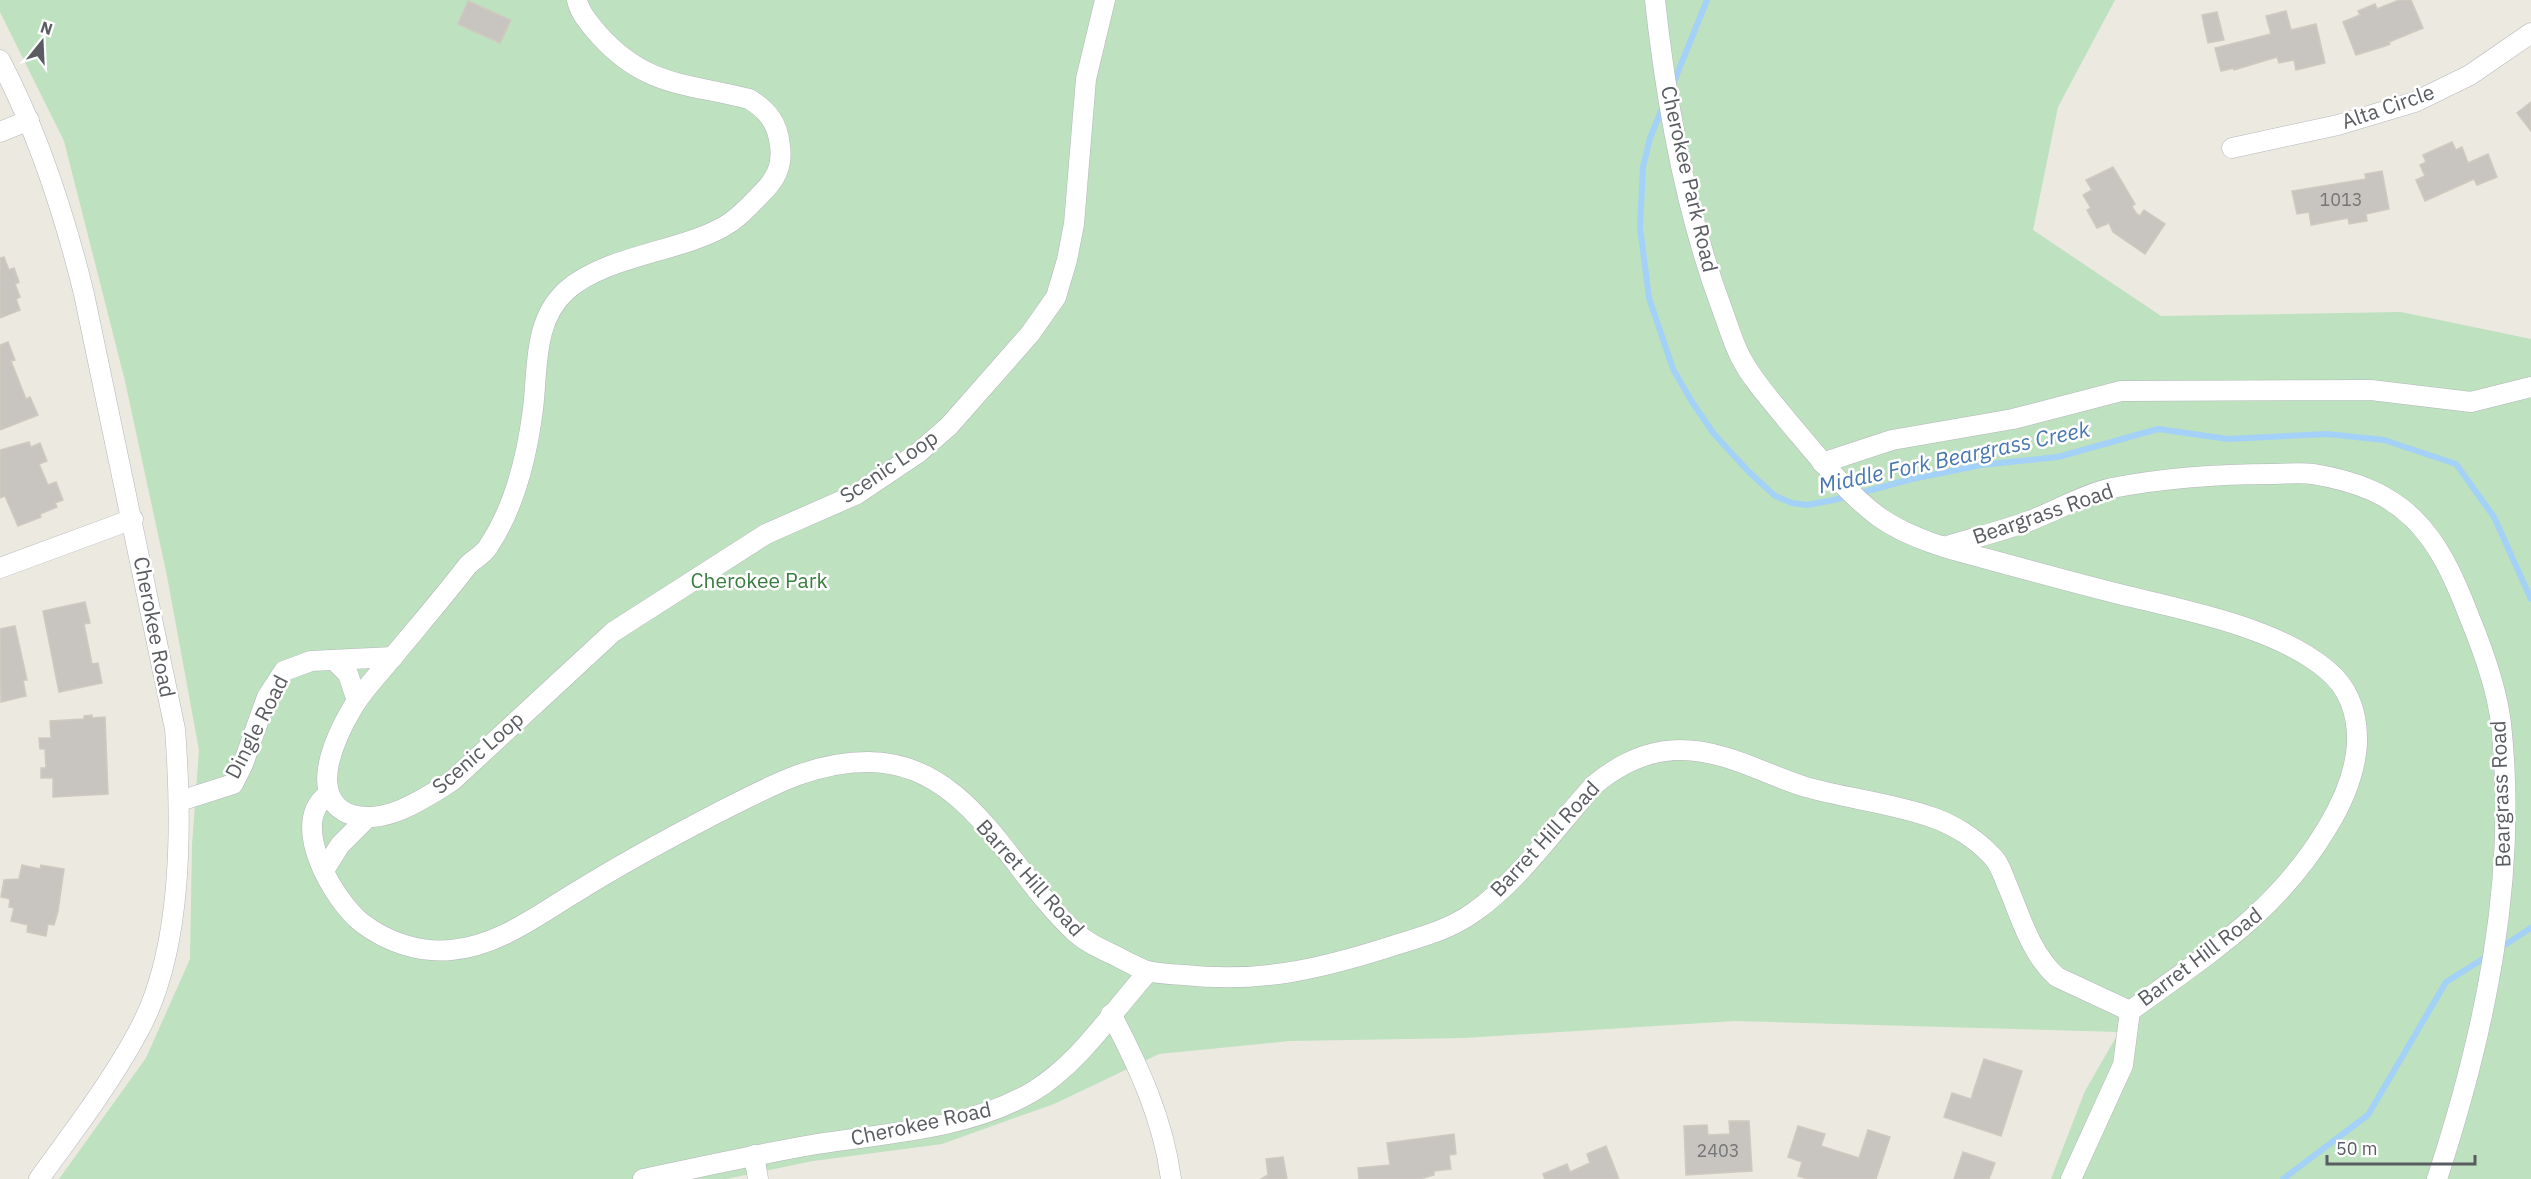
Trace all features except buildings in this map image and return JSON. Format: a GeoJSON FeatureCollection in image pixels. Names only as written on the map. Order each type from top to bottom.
{"type":"FeatureCollection","features":[{"type":"Feature","properties":{"kind":"street"},"geometry":{"type":"LineString","coordinates":[[325,869],[340,845],[367,818],[336,807],[329,794],[328,771],[333,747],[357,701],[468,565],[488,548],[506,512],[525,461],[544,325],[558,299],[578,282],[595,274],[722,228],[742,214],[765,190],[780,168],[779,135],[769,114],[759,105],[749,99],[659,79],[631,65],[612,50],[585,19],[577,0]]}},
{"type":"Feature","properties":{"kind":"street","name":"Scenic Loop"},"geometry":{"type":"LineString","coordinates":[[367,818],[375,818],[423,799],[452,781],[613,632],[766,534],[857,494],[918,453],[949,426],[1030,334],[1056,297],[1072,233],[1086,79],[1105,0]]}},
{"type":"Feature","properties":{"kind":"street","name":"Cherokee Park Road"},"geometry":{"type":"LineString","coordinates":[[1655,0],[1659,42],[1705,265],[1740,357],[1756,385],[1825,466],[1878,516],[1901,530],[1944,547]]}},
{"type":"Feature","properties":{"kind":"street","name":"Alta Circle"},"geometry":{"type":"LineString","coordinates":[[2232,148],[2338,125],[2415,102],[2469,75],[2531,33]]}},
{"type":"Feature","properties":{"kind":"street","name":"Cherokee Road"},"geometry":{"type":"LineString","coordinates":[[0,60],[29,120],[68,227],[133,519],[175,729],[180,801],[172,924],[139,1031],[80,1122],[39,1179]]}},
{"type":"Feature","properties":{"kind":"street"},"geometry":{"type":"LineString","coordinates":[[0,132],[29,120]]}},
{"type":"Feature","properties":{"kind":"street"},"geometry":{"type":"LineString","coordinates":[[1825,466],[1892,440],[2013,419],[2121,391],[2371,390],[2471,402],[2531,387]]}},
{"type":"Feature","properties":{"kind":"street","name":"Beargrass Road"},"geometry":{"type":"LineString","coordinates":[[1944,547],[2028,521],[2110,489],[2226,474],[2311,474],[2364,486],[2395,503],[2411,514],[2443,554],[2460,591],[2488,669],[2501,722],[2506,851],[2498,928],[2487,985],[2466,1081],[2437,1179]]}},
{"type":"Feature","properties":{"kind":"street"},"geometry":{"type":"LineString","coordinates":[[0,568],[133,519]]}},
{"type":"Feature","properties":{"kind":"street","name":"Barret Hill Road"},"geometry":{"type":"LineString","coordinates":[[329,794],[321,799],[314,810],[312,839],[316,856],[325,869],[339,899],[353,915],[388,939],[432,950],[471,947],[518,927],[642,851],[802,772],[839,763],[891,763],[918,771],[942,784],[967,805],[1074,931],[1090,944],[1148,972],[1220,979],[1270,977],[1322,968],[1440,931],[1476,911],[1506,886],[1594,785],[1609,772],[1625,763],[1660,752],[1695,750],[1712,752],[1805,786],[1934,818],[1956,830],[1993,856],[2035,952],[2048,969],[2057,977],[2130,1011],[2249,925],[2284,889],[2314,851],[2338,811],[2353,771],[2357,730],[2351,701],[2327,670],[2297,651],[2257,633],[2192,612],[1944,547]]}},
{"type":"Feature","properties":{"kind":"street","name":"Dingle Road"},"geometry":{"type":"LineString","coordinates":[[180,801],[232,784],[243,764],[267,696],[284,671],[311,661],[346,657],[393,657]]}},
{"type":"Feature","properties":{"kind":"street"},"geometry":{"type":"LineString","coordinates":[[334,660],[348,674],[357,701]]}},
{"type":"Feature","properties":{"kind":"street","name":"Cherokee Road"},"geometry":{"type":"LineString","coordinates":[[643,1179],[754,1155],[934,1125],[1002,1107],[1033,1091],[1069,1062],[1148,972]]}},
{"type":"Feature","properties":{"kind":"street"},"geometry":{"type":"LineString","coordinates":[[2071,1179],[2123,1065],[2130,1011]]}},
{"type":"Feature","properties":{"kind":"street"},"geometry":{"type":"LineString","coordinates":[[1111,1014],[1142,1071],[1164,1138],[1171,1179]]}},
{"type":"Feature","properties":{"kind":"street"},"geometry":{"type":"LineString","coordinates":[[754,1155],[758,1179]]}},
{"type":"Feature","properties":{"kind":"green space","name":"Cherokee Park"},"geometry":{"type":"Polygon","coordinates":[[[0,0],[2115,0],[2058,107],[2033,230],[2161,316],[2401,312],[2531,339],[2531,1179],[2051,1179],[2085,1091],[2119,1032],[1735,1021],[1464,1038],[1290,1041],[1159,1054],[1054,1104],[942,1144],[813,1161],[726,1179],[59,1179],[146,1058],[190,959],[192,845],[199,750],[167,576],[125,381],[64,141],[0,12],[0,0]]]}},
{"type":"Feature","properties":{"kind":"waterway","name":"Middle Fork Beargrass Creek"},"geometry":{"type":"LineString","coordinates":[[1673,84],[1707,0]]}},
{"type":"Feature","properties":{"kind":"waterway","name":"Middle Fork Beargrass Creek"},"geometry":{"type":"LineString","coordinates":[[1664,104],[1650,138],[1643,167],[1640,227],[1649,298],[1673,369],[1692,402],[1714,434],[1775,496],[1792,503],[1807,505],[1912,479],[1981,465],[2058,457],[2158,429],[2228,439],[2327,434],[2384,440],[2456,464],[2494,517],[2531,599]]}},
{"type":"Feature","properties":{"kind":"waterway","name":"Middle Fork Beargrass Creek"},"geometry":{"type":"LineString","coordinates":[[2500,948],[2531,928]]}},
{"type":"Feature","properties":{"kind":"waterway","name":"Middle Fork Beargrass Creek"},"geometry":{"type":"LineString","coordinates":[[2283,1179],[2368,1115],[2446,982],[2489,955]]}}]}
